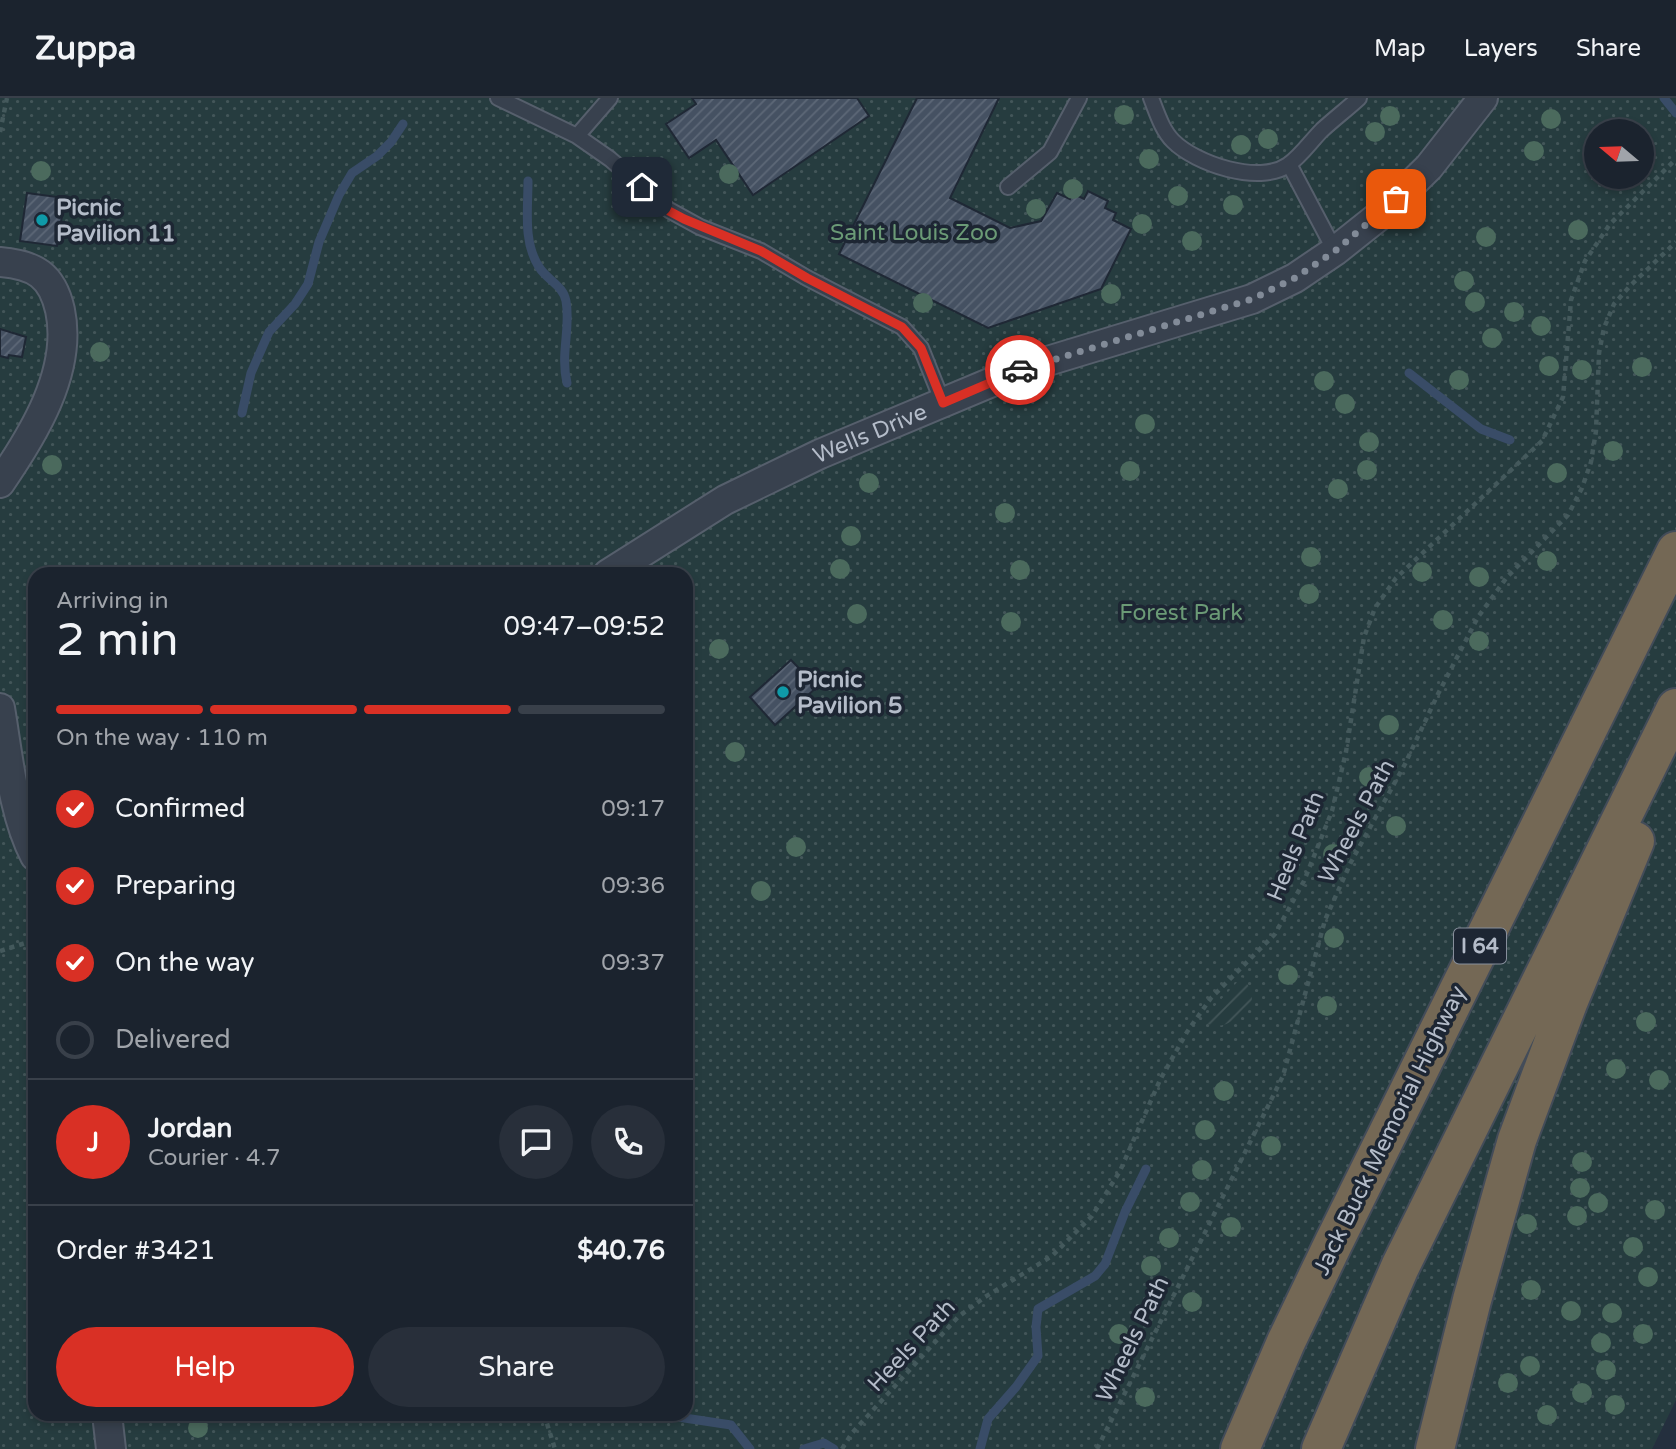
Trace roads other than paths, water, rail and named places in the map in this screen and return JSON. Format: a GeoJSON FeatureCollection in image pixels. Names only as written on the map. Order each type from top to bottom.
{"type":"FeatureCollection","features":[{"type":"Feature","properties":{"kind":"highway","name":"Jack Buck Memorial Highway"},"geometry":{"type":"LineString","coordinates":[[1240,1449],[1286,1342],[1676,551]]}},
{"type":"Feature","properties":{"kind":"highway"},"geometry":{"type":"LineString","coordinates":[[1321,1449],[1406,1255],[1676,708]]}},
{"type":"Feature","properties":{"kind":"highway"},"geometry":{"type":"LineString","coordinates":[[1435,1449],[1472,1300],[1517,1140],[1567,1003],[1650,804],[1676,716]]}},
{"type":"Feature","properties":{"kind":"highway"},"geometry":{"type":"LineString","coordinates":[[1218,1449],[1286,1342]]}},
{"type":"Feature","properties":{"kind":"street","name":"Wells Drive"},"geometry":{"type":"LineString","coordinates":[[619,567],[725,500],[820,454],[1028,367],[1252,299],[1295,278],[1379,216],[1429,167],[1483,98]]}},
{"type":"Feature","properties":{"kind":"street"},"geometry":{"type":"LineString","coordinates":[[0,262],[33,269],[49,280],[63,323],[60,363],[51,391],[39,419],[0,483]]}},
{"type":"Feature","properties":{"kind":"street"},"geometry":{"type":"LineString","coordinates":[[0,708],[28,843]]}},
{"type":"Feature","properties":{"kind":"street"},"geometry":{"type":"LineString","coordinates":[[108,1421],[111,1449]]}},
{"type":"Feature","properties":{"kind":"lane"},"geometry":{"type":"LineString","coordinates":[[498,98],[577,136],[610,159],[669,211],[700,227],[761,251],[902,327],[921,348],[943,403]]}},
{"type":"Feature","properties":{"kind":"lane"},"geometry":{"type":"LineString","coordinates":[[577,136],[610,98]]}},
{"type":"Feature","properties":{"kind":"lane"},"geometry":{"type":"LineString","coordinates":[[1008,187],[1050,152],[1079,98]]}},
{"type":"Feature","properties":{"kind":"lane"},"geometry":{"type":"LineString","coordinates":[[1151,98],[1170,139],[1184,151],[1245,173],[1269,174],[1289,164],[1359,98]]}},
{"type":"Feature","properties":{"kind":"lane"},"geometry":{"type":"LineString","coordinates":[[1289,164],[1335,251]]}},
{"type":"Feature","properties":{"kind":"waterway"},"geometry":{"type":"LineString","coordinates":[[1664,98],[1676,113]]}},
{"type":"Feature","properties":{"kind":"waterway"},"geometry":{"type":"LineString","coordinates":[[242,413],[251,373],[269,332],[295,304],[308,284],[319,242],[339,195],[352,173],[377,156],[403,124]]}},
{"type":"Feature","properties":{"kind":"waterway"},"geometry":{"type":"LineString","coordinates":[[528,181],[528,236],[534,257],[542,272],[562,291],[566,301],[567,383]]}},
{"type":"Feature","properties":{"kind":"waterway"},"geometry":{"type":"LineString","coordinates":[[1409,373],[1481,429],[1510,440]]}},
{"type":"Feature","properties":{"kind":"waterway"},"geometry":{"type":"LineString","coordinates":[[980,1449],[988,1419],[1038,1356],[1038,1309],[1095,1276],[1105,1264],[1125,1212],[1146,1169]]}},
{"type":"Feature","properties":{"kind":"waterway"},"geometry":{"type":"LineString","coordinates":[[693,1419],[731,1425],[750,1449]]}},
{"type":"Feature","properties":{"kind":"waterway"},"geometry":{"type":"LineString","coordinates":[[804,1449],[824,1443],[834,1449]]}},
{"type":"Feature","properties":{"kind":"place","name":"Picnic Pavilion 11"},"geometry":{"type":"Point","coordinates":[42,220]}},
{"type":"Feature","properties":{"kind":"place","name":"Picnic Pavilion 5"},"geometry":{"type":"Point","coordinates":[783,692]}},
{"type":"Feature","properties":{"kind":"park label","name":"Saint Louis Zoo"},"geometry":{"type":"Point","coordinates":[914,232]}},
{"type":"Feature","properties":{"kind":"park label","name":"Forest Park"},"geometry":{"type":"Point","coordinates":[1181,612]}}]}
